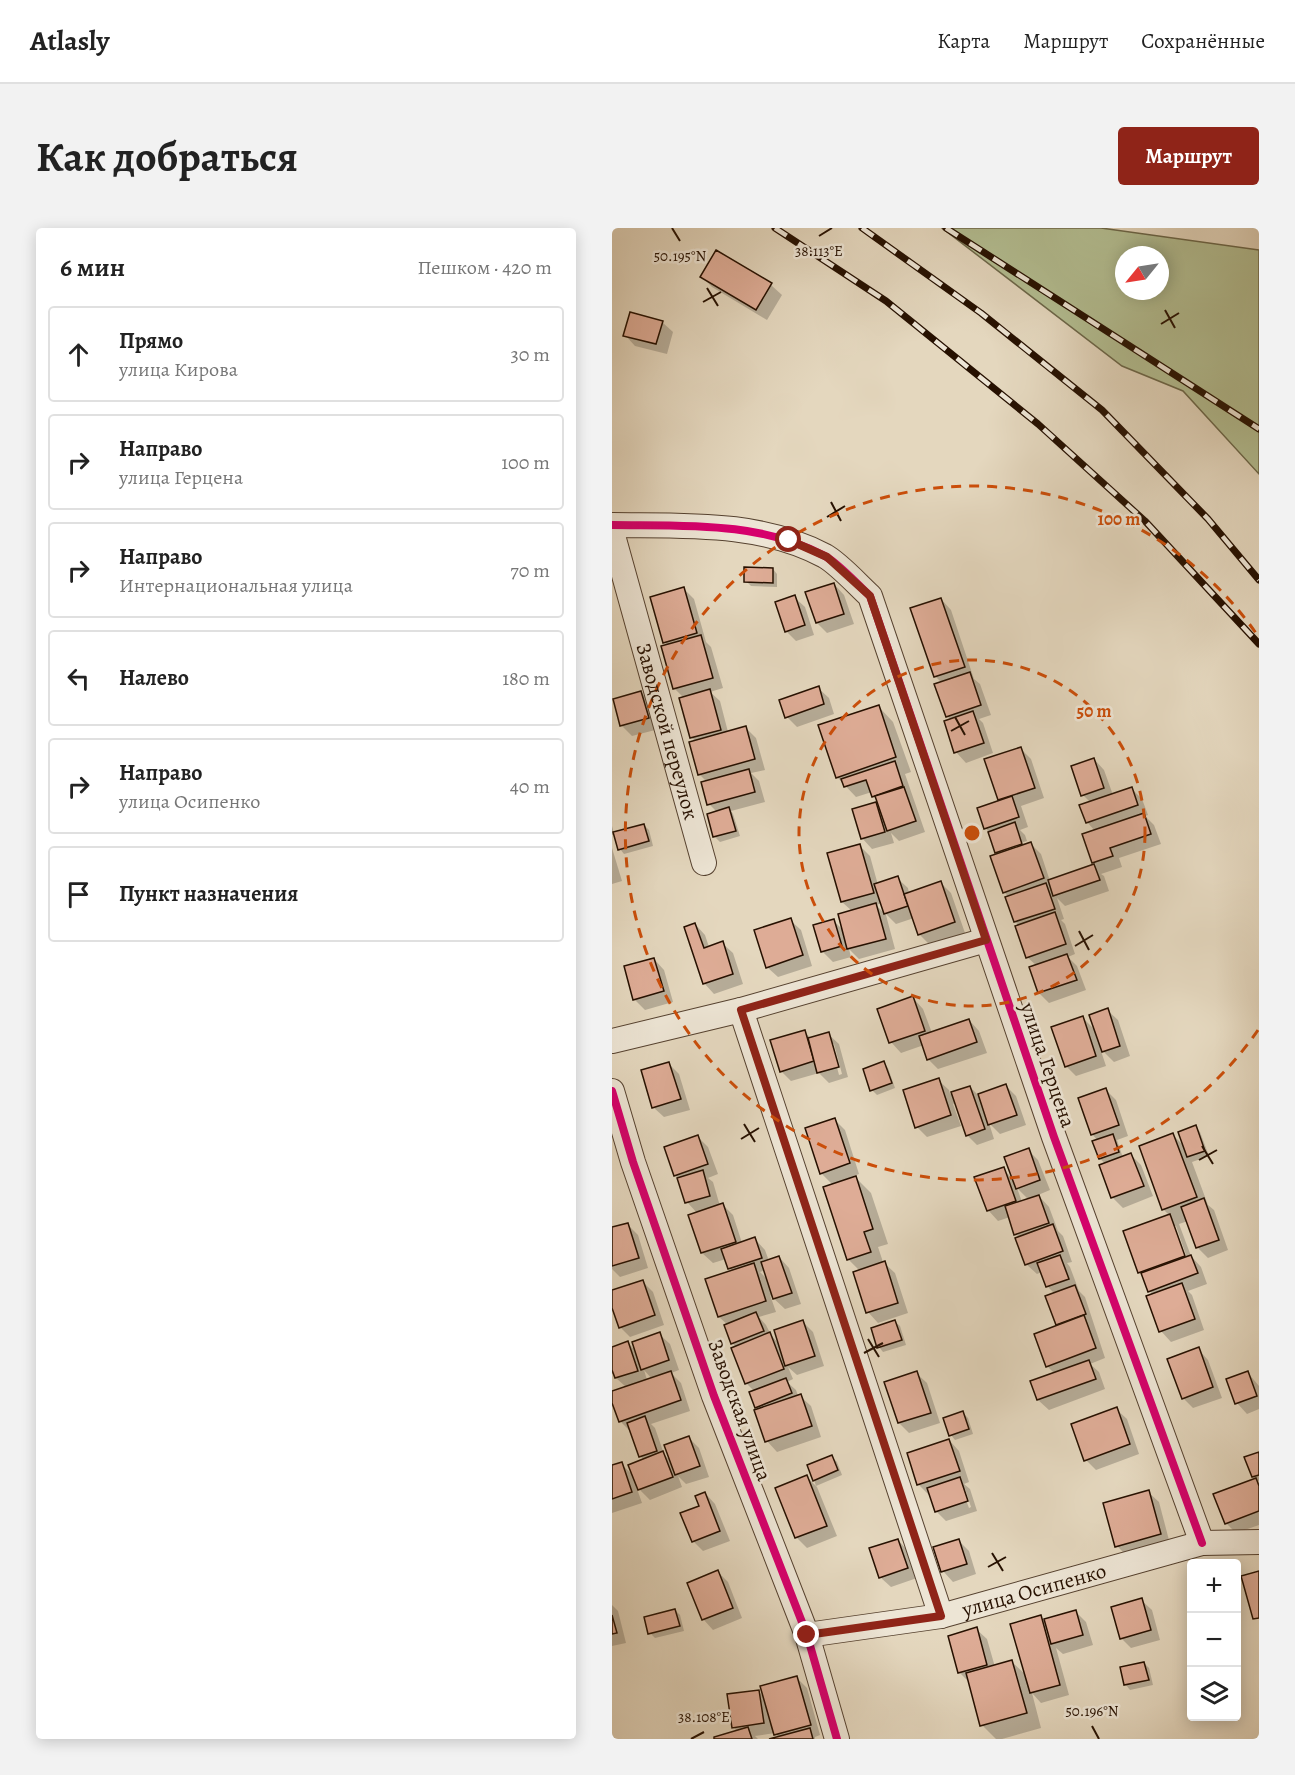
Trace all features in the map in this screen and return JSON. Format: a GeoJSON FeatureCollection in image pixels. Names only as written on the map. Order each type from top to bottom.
{"type":"FeatureCollection","features":[{"type":"Feature","properties":{"kind":"street","name":"улица Герцена"},"geometry":{"type":"LineString","coordinates":[[612,525],[718,527],[789,540],[827,557],[870,596],[1053,1137],[1202,1543]]}},
{"type":"Feature","properties":{"kind":"street","name":"Заводской переулок"},"geometry":{"type":"LineString","coordinates":[[612,532],[704,863]]}},
{"type":"Feature","properties":{"kind":"street"},"geometry":{"type":"LineString","coordinates":[[612,1041],[741,1010],[986,940]]}},
{"type":"Feature","properties":{"kind":"street"},"geometry":{"type":"LineString","coordinates":[[741,1010],[941,1616]]}},
{"type":"Feature","properties":{"kind":"street","name":"Заводская улица"},"geometry":{"type":"LineString","coordinates":[[612,1091],[633,1162],[714,1396],[807,1635],[837,1739]]}},
{"type":"Feature","properties":{"kind":"street","name":"улица Осипенко"},"geometry":{"type":"LineString","coordinates":[[807,1635],[941,1616],[1202,1543],[1259,1542]]}},
{"type":"Feature","properties":{"kind":"green space"},"geometry":{"type":"Polygon","coordinates":[[[942,228],[1101,228],[1259,250],[1259,474],[1183,391],[1122,366],[942,228]]]}},
{"type":"Feature","properties":{"kind":"building"},"geometry":{"type":"Polygon","coordinates":[[[716,250],[772,283],[756,310],[700,277],[716,250]]]}},
{"type":"Feature","properties":{"kind":"building"},"geometry":{"type":"Polygon","coordinates":[[[630,312],[663,321],[656,344],[623,336],[630,312]]]}},
{"type":"Feature","properties":{"kind":"building"},"geometry":{"type":"Polygon","coordinates":[[[744,567],[773,568],[773,583],[744,582],[744,567]]]}},
{"type":"Feature","properties":{"kind":"building"},"geometry":{"type":"Polygon","coordinates":[[[834,583],[844,614],[816,623],[805,592],[834,583]]]}},
{"type":"Feature","properties":{"kind":"building"},"geometry":{"type":"Polygon","coordinates":[[[684,587],[697,633],[663,643],[650,597],[684,587]]]}},
{"type":"Feature","properties":{"kind":"building"},"geometry":{"type":"Polygon","coordinates":[[[795,595],[805,625],[785,632],[775,602],[795,595]]]}},
{"type":"Feature","properties":{"kind":"building"},"geometry":{"type":"Polygon","coordinates":[[[941,598],[965,667],[934,677],[910,608],[941,598]]]}},
{"type":"Feature","properties":{"kind":"building"},"geometry":{"type":"Polygon","coordinates":[[[701,635],[713,678],[673,689],[661,646],[701,635]]]}},
{"type":"Feature","properties":{"kind":"building"},"geometry":{"type":"Polygon","coordinates":[[[970,672],[981,705],[946,717],[934,684],[970,672]]]}},
{"type":"Feature","properties":{"kind":"building"},"geometry":{"type":"Polygon","coordinates":[[[819,686],[824,704],[785,718],[779,700],[819,686]]]}},
{"type":"Feature","properties":{"kind":"building"},"geometry":{"type":"Polygon","coordinates":[[[710,689],[721,730],[690,738],[679,698],[710,689]]]}},
{"type":"Feature","properties":{"kind":"building"},"geometry":{"type":"Polygon","coordinates":[[[641,691],[649,718],[620,726],[613,699],[641,691]]]}},
{"type":"Feature","properties":{"kind":"building"},"geometry":{"type":"Polygon","coordinates":[[[879,705],[896,757],[836,778],[818,725],[879,705]]]}},
{"type":"Feature","properties":{"kind":"building"},"geometry":{"type":"Polygon","coordinates":[[[973,711],[984,743],[954,753],[944,721],[973,711]]]}},
{"type":"Feature","properties":{"kind":"building"},"geometry":{"type":"Polygon","coordinates":[[[746,726],[755,759],[698,775],[689,742],[746,726]]]}},
{"type":"Feature","properties":{"kind":"building"},"geometry":{"type":"Polygon","coordinates":[[[1021,747],[1035,788],[998,800],[984,759],[1021,747]]]}},
{"type":"Feature","properties":{"kind":"building"},"geometry":{"type":"Polygon","coordinates":[[[1094,758],[1104,788],[1081,796],[1071,766],[1094,758]]]}},
{"type":"Feature","properties":{"kind":"building"},"geometry":{"type":"Polygon","coordinates":[[[895,761],[903,786],[872,797],[866,780],[844,787],[841,779],[895,761]]]}},
{"type":"Feature","properties":{"kind":"building"},"geometry":{"type":"Polygon","coordinates":[[[749,769],[755,792],[707,805],[701,782],[749,769]]]}},
{"type":"Feature","properties":{"kind":"building"},"geometry":{"type":"Polygon","coordinates":[[[904,787],[916,821],[887,831],[875,796],[904,787]]]}},
{"type":"Feature","properties":{"kind":"building"},"geometry":{"type":"Polygon","coordinates":[[[1132,787],[1138,805],[1086,823],[1079,805],[1132,787]]]}},
{"type":"Feature","properties":{"kind":"building"},"geometry":{"type":"Polygon","coordinates":[[[1012,796],[1019,817],[984,829],[977,808],[1012,796]]]}},
{"type":"Feature","properties":{"kind":"building"},"geometry":{"type":"Polygon","coordinates":[[[876,802],[885,832],[861,839],[852,809],[876,802]]]}},
{"type":"Feature","properties":{"kind":"building"},"geometry":{"type":"Polygon","coordinates":[[[729,807],[736,831],[713,837],[707,814],[729,807]]]}},
{"type":"Feature","properties":{"kind":"building"},"geometry":{"type":"Polygon","coordinates":[[[1144,813],[1151,834],[1110,848],[1113,856],[1092,863],[1082,834],[1144,813]]]}},
{"type":"Feature","properties":{"kind":"building"},"geometry":{"type":"Polygon","coordinates":[[[1015,822],[1022,844],[995,853],[988,832],[1015,822]]]}},
{"type":"Feature","properties":{"kind":"building"},"geometry":{"type":"Polygon","coordinates":[[[644,824],[649,841],[618,850],[613,832],[644,824]]]}},
{"type":"Feature","properties":{"kind":"building"},"geometry":{"type":"Polygon","coordinates":[[[1031,842],[1044,878],[1003,893],[990,856],[1031,842]]]}},
{"type":"Feature","properties":{"kind":"building"},"geometry":{"type":"Polygon","coordinates":[[[860,844],[874,893],[841,902],[827,853],[860,844]]]}},
{"type":"Feature","properties":{"kind":"building"},"geometry":{"type":"Polygon","coordinates":[[[1094,864],[1100,880],[1053,896],[1048,880],[1094,864]]]}},
{"type":"Feature","properties":{"kind":"building"},"geometry":{"type":"Polygon","coordinates":[[[898,876],[908,906],[884,914],[874,884],[898,876]]]}},
{"type":"Feature","properties":{"kind":"building"},"geometry":{"type":"Polygon","coordinates":[[[941,881],[955,922],[918,935],[904,894],[941,881]]]}},
{"type":"Feature","properties":{"kind":"building"},"geometry":{"type":"Polygon","coordinates":[[[1046,883],[1055,909],[1014,922],[1005,897],[1046,883]]]}},
{"type":"Feature","properties":{"kind":"building"},"geometry":{"type":"Polygon","coordinates":[[[876,903],[886,939],[847,949],[838,914],[876,903]]]}},
{"type":"Feature","properties":{"kind":"building"},"geometry":{"type":"Polygon","coordinates":[[[1055,912],[1066,944],[1026,958],[1015,926],[1055,912]]]}},
{"type":"Feature","properties":{"kind":"building"},"geometry":{"type":"Polygon","coordinates":[[[791,918],[803,955],[766,968],[754,930],[791,918]]]}},
{"type":"Feature","properties":{"kind":"building"},"geometry":{"type":"Polygon","coordinates":[[[834,919],[842,946],[821,952],[813,925],[834,919]]]}},
{"type":"Feature","properties":{"kind":"building"},"geometry":{"type":"Polygon","coordinates":[[[695,923],[704,948],[723,941],[733,974],[703,984],[684,927],[695,923]]]}},
{"type":"Feature","properties":{"kind":"building"},"geometry":{"type":"Polygon","coordinates":[[[1067,954],[1077,980],[1038,993],[1029,967],[1067,954]]]}},
{"type":"Feature","properties":{"kind":"building"},"geometry":{"type":"Polygon","coordinates":[[[654,958],[664,991],[633,1000],[624,966],[654,958]]]}},
{"type":"Feature","properties":{"kind":"building"},"geometry":{"type":"Polygon","coordinates":[[[913,996],[925,1031],[889,1043],[877,1009],[913,996]]]}},
{"type":"Feature","properties":{"kind":"building"},"geometry":{"type":"Polygon","coordinates":[[[1108,1008],[1120,1046],[1102,1052],[1089,1015],[1108,1008]]]}},
{"type":"Feature","properties":{"kind":"building"},"geometry":{"type":"Polygon","coordinates":[[[1083,1016],[1096,1056],[1065,1067],[1051,1027],[1083,1016]]]}},
{"type":"Feature","properties":{"kind":"building"},"geometry":{"type":"Polygon","coordinates":[[[969,1019],[977,1042],[927,1060],[919,1036],[969,1019]]]}},
{"type":"Feature","properties":{"kind":"building"},"geometry":{"type":"Polygon","coordinates":[[[805,1030],[814,1061],[780,1072],[770,1040],[805,1030]]]}},
{"type":"Feature","properties":{"kind":"building"},"geometry":{"type":"Polygon","coordinates":[[[829,1032],[839,1067],[817,1073],[808,1038],[829,1032]]]}},
{"type":"Feature","properties":{"kind":"building"},"geometry":{"type":"Polygon","coordinates":[[[884,1061],[892,1083],[870,1091],[863,1069],[884,1061]]]}},
{"type":"Feature","properties":{"kind":"building"},"geometry":{"type":"Polygon","coordinates":[[[669,1062],[681,1099],[652,1108],[641,1070],[669,1062]]]}},
{"type":"Feature","properties":{"kind":"building"},"geometry":{"type":"Polygon","coordinates":[[[939,1078],[951,1115],[915,1128],[903,1090],[939,1078]]]}},
{"type":"Feature","properties":{"kind":"building"},"geometry":{"type":"Polygon","coordinates":[[[1006,1084],[1017,1115],[988,1125],[978,1094],[1006,1084]]]}},
{"type":"Feature","properties":{"kind":"building"},"geometry":{"type":"Polygon","coordinates":[[[970,1086],[985,1129],[966,1136],[951,1092],[970,1086]]]}},
{"type":"Feature","properties":{"kind":"building"},"geometry":{"type":"Polygon","coordinates":[[[1106,1088],[1119,1125],[1091,1135],[1078,1098],[1106,1088]]]}},
{"type":"Feature","properties":{"kind":"building"},"geometry":{"type":"Polygon","coordinates":[[[835,1118],[850,1163],[820,1174],[805,1128],[835,1118]]]}},
{"type":"Feature","properties":{"kind":"building"},"geometry":{"type":"Polygon","coordinates":[[[1196,1125],[1205,1151],[1187,1157],[1178,1132],[1196,1125]]]}},
{"type":"Feature","properties":{"kind":"building"},"geometry":{"type":"Polygon","coordinates":[[[1173,1133],[1197,1197],[1162,1210],[1139,1146],[1173,1133]]]}},
{"type":"Feature","properties":{"kind":"building"},"geometry":{"type":"Polygon","coordinates":[[[1113,1134],[1119,1152],[1099,1159],[1092,1141],[1113,1134]]]}},
{"type":"Feature","properties":{"kind":"building"},"geometry":{"type":"Polygon","coordinates":[[[698,1135],[708,1164],[674,1176],[664,1147],[698,1135]]]}},
{"type":"Feature","properties":{"kind":"building"},"geometry":{"type":"Polygon","coordinates":[[[1029,1148],[1040,1180],[1016,1189],[1004,1157],[1029,1148]]]}},
{"type":"Feature","properties":{"kind":"building"},"geometry":{"type":"Polygon","coordinates":[[[1131,1153],[1144,1186],[1111,1198],[1099,1165],[1131,1153]]]}},
{"type":"Feature","properties":{"kind":"building"},"geometry":{"type":"Polygon","coordinates":[[[1004,1167],[1016,1201],[987,1211],[974,1177],[1004,1167]]]}},
{"type":"Feature","properties":{"kind":"building"},"geometry":{"type":"Polygon","coordinates":[[[703,1170],[710,1196],[685,1203],[677,1178],[703,1170]]]}},
{"type":"Feature","properties":{"kind":"building"},"geometry":{"type":"Polygon","coordinates":[[[856,1176],[873,1229],[864,1232],[871,1252],[847,1260],[823,1187],[856,1176]]]}},
{"type":"Feature","properties":{"kind":"building"},"geometry":{"type":"Polygon","coordinates":[[[1039,1195],[1049,1223],[1014,1235],[1005,1206],[1039,1195]]]}},
{"type":"Feature","properties":{"kind":"building"},"geometry":{"type":"Polygon","coordinates":[[[1204,1198],[1219,1240],[1196,1248],[1181,1207],[1204,1198]]]}},
{"type":"Feature","properties":{"kind":"building"},"geometry":{"type":"Polygon","coordinates":[[[723,1203],[736,1242],[701,1253],[688,1215],[723,1203]]]}},
{"type":"Feature","properties":{"kind":"building"},"geometry":{"type":"Polygon","coordinates":[[[1170,1214],[1185,1256],[1138,1273],[1123,1231],[1170,1214]]]}},
{"type":"Feature","properties":{"kind":"building"},"geometry":{"type":"Polygon","coordinates":[[[628,1223],[639,1258],[612,1266],[612,1227],[628,1223]]]}},
{"type":"Feature","properties":{"kind":"building"},"geometry":{"type":"Polygon","coordinates":[[[1053,1224],[1063,1251],[1025,1265],[1015,1238],[1053,1224]]]}},
{"type":"Feature","properties":{"kind":"building"},"geometry":{"type":"Polygon","coordinates":[[[755,1237],[762,1258],[728,1269],[721,1249],[755,1237]]]}},
{"type":"Feature","properties":{"kind":"building"},"geometry":{"type":"Polygon","coordinates":[[[1060,1255],[1069,1279],[1046,1287],[1037,1263],[1060,1255]]]}},
{"type":"Feature","properties":{"kind":"building"},"geometry":{"type":"Polygon","coordinates":[[[1191,1255],[1198,1273],[1148,1292],[1141,1273],[1191,1255]]]}},
{"type":"Feature","properties":{"kind":"building"},"geometry":{"type":"Polygon","coordinates":[[[779,1256],[792,1293],[773,1299],[761,1262],[779,1256]]]}},
{"type":"Feature","properties":{"kind":"building"},"geometry":{"type":"Polygon","coordinates":[[[885,1261],[898,1303],[866,1313],[853,1272],[885,1261]]]}},
{"type":"Feature","properties":{"kind":"building"},"geometry":{"type":"Polygon","coordinates":[[[754,1263],[766,1301],[718,1317],[705,1279],[754,1263]]]}},
{"type":"Feature","properties":{"kind":"building"},"geometry":{"type":"Polygon","coordinates":[[[643,1280],[655,1315],[619,1328],[612,1308],[612,1290],[643,1280]]]}},
{"type":"Feature","properties":{"kind":"building"},"geometry":{"type":"Polygon","coordinates":[[[1182,1283],[1195,1319],[1159,1332],[1146,1296],[1182,1283]]]}},
{"type":"Feature","properties":{"kind":"building"},"geometry":{"type":"Polygon","coordinates":[[[1075,1285],[1086,1314],[1056,1325],[1045,1296],[1075,1285]]]}},
{"type":"Feature","properties":{"kind":"building"},"geometry":{"type":"Polygon","coordinates":[[[756,1312],[764,1331],[731,1344],[724,1325],[756,1312]]]}},
{"type":"Feature","properties":{"kind":"building"},"geometry":{"type":"Polygon","coordinates":[[[1084,1315],[1096,1348],[1046,1367],[1034,1334],[1084,1315]]]}},
{"type":"Feature","properties":{"kind":"building"},"geometry":{"type":"Polygon","coordinates":[[[803,1320],[815,1356],[785,1366],[774,1330],[803,1320]]]}},
{"type":"Feature","properties":{"kind":"building"},"geometry":{"type":"Polygon","coordinates":[[[895,1320],[902,1340],[877,1348],[871,1328],[895,1320]]]}},
{"type":"Feature","properties":{"kind":"building"},"geometry":{"type":"Polygon","coordinates":[[[660,1332],[669,1360],[641,1370],[632,1342],[660,1332]]]}},
{"type":"Feature","properties":{"kind":"building"},"geometry":{"type":"Polygon","coordinates":[[[770,1332],[784,1369],[745,1384],[731,1348],[770,1332]]]}},
{"type":"Feature","properties":{"kind":"building"},"geometry":{"type":"Polygon","coordinates":[[[628,1341],[638,1371],[615,1378],[612,1370],[612,1347],[628,1341]]]}},
{"type":"Feature","properties":{"kind":"building"},"geometry":{"type":"Polygon","coordinates":[[[1199,1347],[1213,1387],[1182,1399],[1167,1359],[1199,1347]]]}},
{"type":"Feature","properties":{"kind":"building"},"geometry":{"type":"Polygon","coordinates":[[[1089,1360],[1096,1379],[1037,1400],[1030,1381],[1089,1360]]]}},
{"type":"Feature","properties":{"kind":"building"},"geometry":{"type":"Polygon","coordinates":[[[671,1371],[681,1400],[619,1422],[612,1403],[612,1391],[671,1371]]]}},
{"type":"Feature","properties":{"kind":"building"},"geometry":{"type":"Polygon","coordinates":[[[917,1371],[931,1413],[898,1423],[884,1382],[917,1371]]]}},
{"type":"Feature","properties":{"kind":"building"},"geometry":{"type":"Polygon","coordinates":[[[1248,1371],[1257,1396],[1235,1404],[1226,1379],[1248,1371]]]}},
{"type":"Feature","properties":{"kind":"building"},"geometry":{"type":"Polygon","coordinates":[[[786,1378],[792,1393],[755,1408],[749,1392],[786,1378]]]}},
{"type":"Feature","properties":{"kind":"building"},"geometry":{"type":"Polygon","coordinates":[[[801,1394],[812,1426],[765,1442],[754,1410],[801,1394]]]}},
{"type":"Feature","properties":{"kind":"building"},"geometry":{"type":"Polygon","coordinates":[[[1117,1407],[1130,1444],[1084,1461],[1071,1424],[1117,1407]]]}},
{"type":"Feature","properties":{"kind":"building"},"geometry":{"type":"Polygon","coordinates":[[[963,1411],[969,1429],[949,1436],[943,1418],[963,1411]]]}},
{"type":"Feature","properties":{"kind":"building"},"geometry":{"type":"Polygon","coordinates":[[[645,1416],[657,1451],[639,1457],[627,1423],[645,1416]]]}},
{"type":"Feature","properties":{"kind":"building"},"geometry":{"type":"Polygon","coordinates":[[[689,1436],[700,1466],[675,1475],[664,1445],[689,1436]]]}},
{"type":"Feature","properties":{"kind":"building"},"geometry":{"type":"Polygon","coordinates":[[[949,1439],[960,1471],[917,1485],[907,1453],[949,1439]]]}},
{"type":"Feature","properties":{"kind":"building"},"geometry":{"type":"Polygon","coordinates":[[[663,1451],[673,1477],[638,1490],[628,1465],[663,1451]]]}},
{"type":"Feature","properties":{"kind":"building"},"geometry":{"type":"Polygon","coordinates":[[[1259,1452],[1259,1475],[1252,1477],[1244,1457],[1259,1452]]]}},
{"type":"Feature","properties":{"kind":"building"},"geometry":{"type":"Polygon","coordinates":[[[832,1455],[838,1470],[813,1481],[807,1465],[832,1455]]]}},
{"type":"Feature","properties":{"kind":"building"},"geometry":{"type":"Polygon","coordinates":[[[622,1462],[632,1492],[612,1499],[612,1465],[622,1462]]]}},
{"type":"Feature","properties":{"kind":"building"},"geometry":{"type":"Polygon","coordinates":[[[807,1475],[827,1526],[795,1538],[775,1488],[807,1475]]]}},
{"type":"Feature","properties":{"kind":"building"},"geometry":{"type":"Polygon","coordinates":[[[960,1477],[968,1501],[935,1512],[927,1488],[960,1477]]]}},
{"type":"Feature","properties":{"kind":"building"},"geometry":{"type":"Polygon","coordinates":[[[1256,1478],[1259,1486],[1259,1511],[1225,1524],[1213,1494],[1256,1478]]]}},
{"type":"Feature","properties":{"kind":"building"},"geometry":{"type":"Polygon","coordinates":[[[1149,1490],[1161,1534],[1115,1547],[1103,1503],[1149,1490]]]}},
{"type":"Feature","properties":{"kind":"building"},"geometry":{"type":"Polygon","coordinates":[[[705,1492],[720,1531],[692,1542],[680,1513],[699,1506],[695,1496],[705,1492]]]}},
{"type":"Feature","properties":{"kind":"building"},"geometry":{"type":"Polygon","coordinates":[[[898,1539],[908,1568],[879,1578],[869,1548],[898,1539]]]}},
{"type":"Feature","properties":{"kind":"building"},"geometry":{"type":"Polygon","coordinates":[[[959,1539],[967,1564],[941,1572],[933,1547],[959,1539]]]}},
{"type":"Feature","properties":{"kind":"building"},"geometry":{"type":"Polygon","coordinates":[[[718,1570],[733,1608],[702,1620],[687,1583],[718,1570]]]}},
{"type":"Feature","properties":{"kind":"building"},"geometry":{"type":"Polygon","coordinates":[[[1259,1571],[1259,1618],[1253,1619],[1241,1576],[1259,1571]]]}},
{"type":"Feature","properties":{"kind":"building"},"geometry":{"type":"Polygon","coordinates":[[[1142,1598],[1151,1630],[1120,1639],[1111,1607],[1142,1598]]]}},
{"type":"Feature","properties":{"kind":"building"},"geometry":{"type":"Polygon","coordinates":[[[675,1609],[680,1626],[648,1634],[644,1617],[675,1609]]]}},
{"type":"Feature","properties":{"kind":"building"},"geometry":{"type":"Polygon","coordinates":[[[1076,1610],[1083,1635],[1051,1644],[1044,1619],[1076,1610]]]}},
{"type":"Feature","properties":{"kind":"building"},"geometry":{"type":"Polygon","coordinates":[[[612,1615],[617,1633],[612,1634],[612,1615]]]}},
{"type":"Feature","properties":{"kind":"building"},"geometry":{"type":"Polygon","coordinates":[[[1041,1615],[1060,1685],[1030,1693],[1010,1624],[1041,1615]]]}},
{"type":"Feature","properties":{"kind":"building"},"geometry":{"type":"Polygon","coordinates":[[[977,1627],[987,1665],[958,1673],[948,1636],[977,1627]]]}},
{"type":"Feature","properties":{"kind":"building"},"geometry":{"type":"Polygon","coordinates":[[[1012,1660],[1027,1713],[980,1726],[966,1673],[1012,1660]]]}},
{"type":"Feature","properties":{"kind":"building"},"geometry":{"type":"Polygon","coordinates":[[[1144,1662],[1149,1680],[1124,1685],[1120,1667],[1144,1662]]]}},
{"type":"Feature","properties":{"kind":"building"},"geometry":{"type":"Polygon","coordinates":[[[797,1676],[811,1725],[774,1735],[760,1686],[797,1676]]]}},
{"type":"Feature","properties":{"kind":"building"},"geometry":{"type":"Polygon","coordinates":[[[759,1690],[764,1723],[732,1728],[727,1694],[759,1690]]]}},
{"type":"Feature","properties":{"kind":"building"},"geometry":{"type":"Polygon","coordinates":[[[748,1727],[752,1739],[714,1739],[714,1737],[748,1727]]]}},
{"type":"Feature","properties":{"kind":"building"},"geometry":{"type":"Polygon","coordinates":[[[810,1728],[813,1739],[769,1739],[810,1728]]]}},
{"type":"Feature","properties":{"kind":"railway"},"geometry":{"type":"LineString","coordinates":[[775,228],[886,301],[1038,424],[1145,521],[1259,644]]}},
{"type":"Feature","properties":{"kind":"railway"},"geometry":{"type":"LineString","coordinates":[[862,228],[981,313],[1102,410],[1208,519],[1259,580]]}},
{"type":"Feature","properties":{"kind":"railway"},"geometry":{"type":"LineString","coordinates":[[946,228],[1259,429]]}},
{"type":"Feature","properties":{"kind":"cycle path"},"geometry":{"type":"LineString","coordinates":[[612,525],[721,528],[774,537],[825,556],[870,596],[1054,1137],[1202,1543]]}},
{"type":"Feature","properties":{"kind":"cycle path"},"geometry":{"type":"LineString","coordinates":[[612,1091],[633,1162],[714,1396],[807,1635],[837,1739]]}},
{"type":"Feature","properties":{"kind":"route"},"geometry":{"type":"LineString","coordinates":[[789,540],[827,557],[870,596],[986,940],[741,1010],[941,1616],[807,1635]]}}]}
